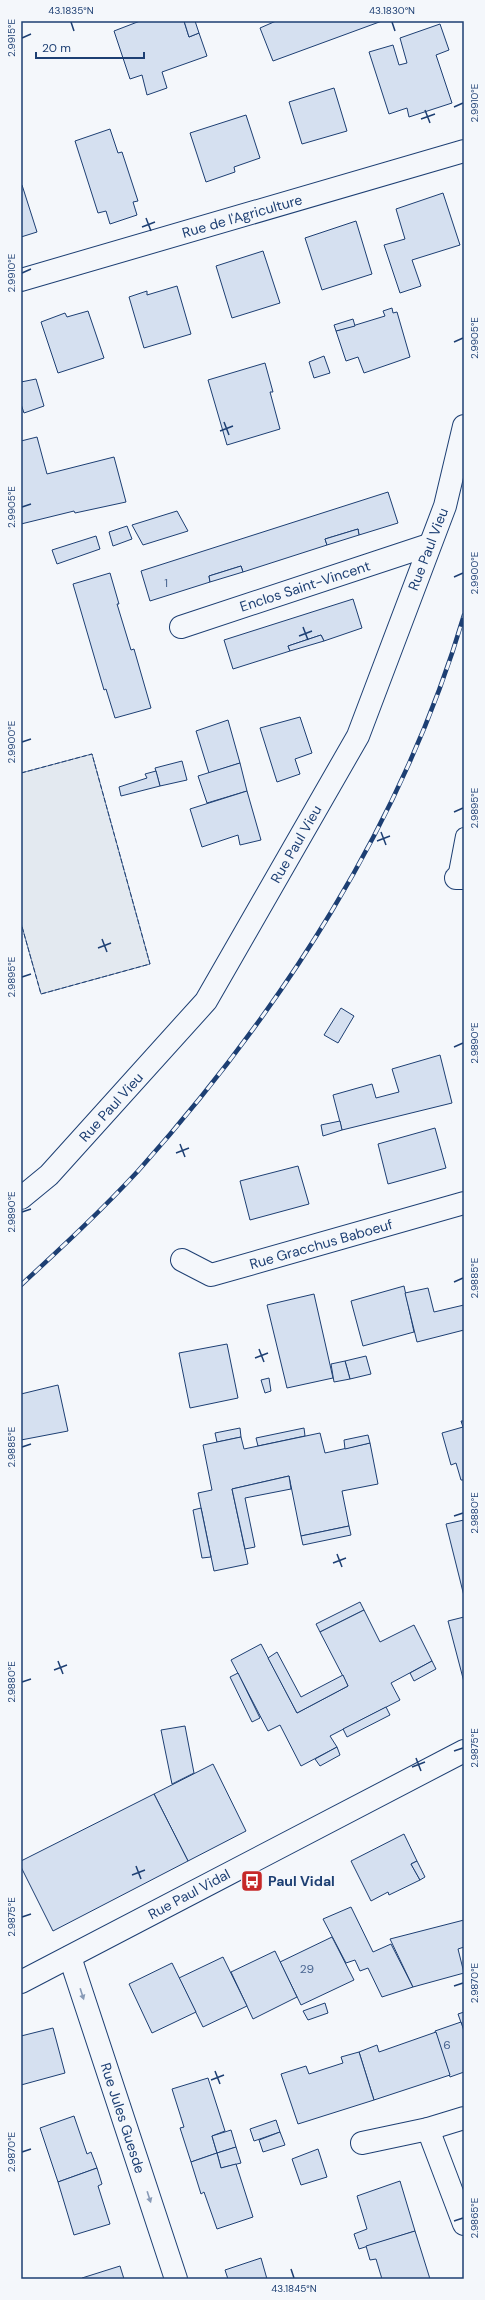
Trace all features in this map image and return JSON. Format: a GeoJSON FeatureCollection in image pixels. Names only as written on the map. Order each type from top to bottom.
{"type":"FeatureCollection","features":[{"type":"Feature","properties":{"kind":"street","name":"Rue de l'Agriculture"},"geometry":{"type":"LineString","coordinates":[[21,280],[464,151]]}},
{"type":"Feature","properties":{"kind":"street","name":"Rue Paul Vieu"},"geometry":{"type":"LineString","coordinates":[[21,1198],[49,1174],[206,1002],[358,736],[445,506],[464,426]]}},
{"type":"Feature","properties":{"kind":"street","name":"Enclos Saint-Vincent"},"geometry":{"type":"LineString","coordinates":[[181,627],[429,545]]}},
{"type":"Feature","properties":{"kind":"street","name":"Rue Gracchus Baboeuf"},"geometry":{"type":"LineString","coordinates":[[182,1260],[211,1275],[464,1203]]}},
{"type":"Feature","properties":{"kind":"street","name":"Rue Paul Vidal"},"geometry":{"type":"LineString","coordinates":[[21,1982],[464,1751]]}},
{"type":"Feature","properties":{"kind":"street","name":"Rue Jules Guesde"},"geometry":{"type":"LineString","coordinates":[[70,1957],[176,2279]]}},
{"type":"Feature","properties":{"kind":"street"},"geometry":{"type":"LineString","coordinates":[[362,2143],[428,2129],[464,2118]]}},
{"type":"Feature","properties":{"kind":"street"},"geometry":{"type":"LineString","coordinates":[[428,2129],[464,2224]]}},
{"type":"Feature","properties":{"kind":"lane"},"geometry":{"type":"LineString","coordinates":[[460,878],[464,836]]}},
{"type":"Feature","properties":{"kind":"shaded area"},"geometry":{"type":"Polygon","coordinates":[[[92,754],[150,964],[41,994],[21,923],[21,773],[92,754]]]}},
{"type":"Feature","properties":{"kind":"building"},"geometry":{"type":"Polygon","coordinates":[[[140,21],[184,21],[189,37],[199,33],[207,56],[162,72],[167,88],[147,95],[142,75],[130,79],[114,31],[140,21]]]}},
{"type":"Feature","properties":{"kind":"building"},"geometry":{"type":"Polygon","coordinates":[[[184,21],[195,21],[199,33],[189,37],[184,21]]]}},
{"type":"Feature","properties":{"kind":"building"},"geometry":{"type":"Polygon","coordinates":[[[276,21],[382,21],[273,61],[260,28],[276,21]]]}},
{"type":"Feature","properties":{"kind":"building"},"geometry":{"type":"Polygon","coordinates":[[[440,24],[449,50],[436,55],[452,103],[409,117],[407,108],[389,114],[369,52],[393,45],[399,65],[407,63],[400,38],[440,24]]]}},
{"type":"Feature","properties":{"kind":"building"},"geometry":{"type":"Polygon","coordinates":[[[334,88],[347,131],[302,144],[289,102],[334,88]]]}},
{"type":"Feature","properties":{"kind":"building"},"geometry":{"type":"Polygon","coordinates":[[[246,115],[260,158],[234,167],[235,172],[206,182],[190,133],[246,115]]]}},
{"type":"Feature","properties":{"kind":"building"},"geometry":{"type":"Polygon","coordinates":[[[110,129],[118,153],[122,152],[138,201],[133,202],[137,215],[110,224],[106,211],[98,213],[75,141],[110,129]]]}},
{"type":"Feature","properties":{"kind":"building"},"geometry":{"type":"Polygon","coordinates":[[[22,185],[37,232],[21,237],[21,186],[22,185]]]}},
{"type":"Feature","properties":{"kind":"building"},"geometry":{"type":"Polygon","coordinates":[[[443,193],[460,245],[412,260],[421,286],[400,293],[384,245],[405,239],[396,209],[443,193]]]}},
{"type":"Feature","properties":{"kind":"building"},"geometry":{"type":"Polygon","coordinates":[[[356,221],[372,274],[322,290],[305,238],[356,221]]]}},
{"type":"Feature","properties":{"kind":"building"},"geometry":{"type":"Polygon","coordinates":[[[263,251],[280,303],[232,318],[216,266],[263,251]]]}},
{"type":"Feature","properties":{"kind":"building"},"geometry":{"type":"Polygon","coordinates":[[[177,286],[191,334],[144,348],[129,297],[147,291],[147,295],[177,286]]]}},
{"type":"Feature","properties":{"kind":"building"},"geometry":{"type":"Polygon","coordinates":[[[392,308],[393,313],[397,312],[410,357],[364,373],[358,357],[346,361],[336,331],[385,316],[383,311],[392,308]]]}},
{"type":"Feature","properties":{"kind":"building"},"geometry":{"type":"Polygon","coordinates":[[[88,311],[104,358],[58,373],[41,322],[65,313],[67,317],[88,311]]]}},
{"type":"Feature","properties":{"kind":"building"},"geometry":{"type":"Polygon","coordinates":[[[353,319],[355,326],[336,331],[334,325],[353,319]]]}},
{"type":"Feature","properties":{"kind":"building"},"geometry":{"type":"Polygon","coordinates":[[[324,356],[330,373],[314,378],[309,362],[324,356]]]}},
{"type":"Feature","properties":{"kind":"building"},"geometry":{"type":"Polygon","coordinates":[[[265,363],[273,392],[270,392],[280,429],[227,445],[208,380],[265,363]]]}},
{"type":"Feature","properties":{"kind":"building"},"geometry":{"type":"Polygon","coordinates":[[[36,379],[44,406],[24,413],[21,404],[21,382],[36,379]]]}},
{"type":"Feature","properties":{"kind":"building"},"geometry":{"type":"Polygon","coordinates":[[[37,437],[47,474],[114,457],[126,502],[75,513],[74,511],[21,524],[21,441],[37,437]]]}},
{"type":"Feature","properties":{"kind":"building"},"geometry":{"type":"Polygon","coordinates":[[[388,492],[398,523],[359,535],[358,529],[325,539],[327,545],[243,572],[241,566],[209,576],[210,582],[150,601],[141,571],[388,492]]]}},
{"type":"Feature","properties":{"kind":"building"},"geometry":{"type":"Polygon","coordinates":[[[177,511],[188,531],[143,545],[132,525],[177,511]]]}},
{"type":"Feature","properties":{"kind":"building"},"geometry":{"type":"Polygon","coordinates":[[[127,526],[132,539],[113,546],[109,532],[127,526]]]}},
{"type":"Feature","properties":{"kind":"building"},"geometry":{"type":"Polygon","coordinates":[[[358,529],[359,535],[327,545],[325,539],[358,529]]]}},
{"type":"Feature","properties":{"kind":"building"},"geometry":{"type":"Polygon","coordinates":[[[96,536],[100,549],[57,564],[52,550],[96,536]]]}},
{"type":"Feature","properties":{"kind":"building"},"geometry":{"type":"Polygon","coordinates":[[[241,566],[243,572],[210,582],[209,576],[241,566]]]}},
{"type":"Feature","properties":{"kind":"building"},"geometry":{"type":"Polygon","coordinates":[[[110,573],[119,604],[117,604],[131,650],[134,649],[151,708],[115,718],[106,689],[104,690],[73,584],[110,573]]]}},
{"type":"Feature","properties":{"kind":"building"},"geometry":{"type":"Polygon","coordinates":[[[353,599],[362,628],[324,641],[321,635],[288,646],[290,651],[233,669],[224,640],[353,599]]]}},
{"type":"Feature","properties":{"kind":"building"},"geometry":{"type":"Polygon","coordinates":[[[321,635],[324,641],[290,651],[288,646],[321,635]]]}},
{"type":"Feature","properties":{"kind":"building"},"geometry":{"type":"Polygon","coordinates":[[[300,717],[312,753],[295,759],[300,774],[277,782],[260,728],[300,717]]]}},
{"type":"Feature","properties":{"kind":"building"},"geometry":{"type":"Polygon","coordinates":[[[228,720],[240,763],[209,773],[196,731],[228,720]]]}},
{"type":"Feature","properties":{"kind":"building"},"geometry":{"type":"Polygon","coordinates":[[[182,761],[187,780],[160,786],[155,768],[182,761]]]}},
{"type":"Feature","properties":{"kind":"building"},"geometry":{"type":"Polygon","coordinates":[[[240,763],[247,791],[207,803],[198,776],[240,763]]]}},
{"type":"Feature","properties":{"kind":"building"},"geometry":{"type":"Polygon","coordinates":[[[156,771],[160,786],[121,796],[119,787],[147,778],[145,774],[156,771]]]}},
{"type":"Feature","properties":{"kind":"building"},"geometry":{"type":"Polygon","coordinates":[[[247,791],[261,840],[240,845],[238,835],[202,847],[190,809],[247,791]]]}},
{"type":"Feature","properties":{"kind":"building"},"geometry":{"type":"Polygon","coordinates":[[[341,1008],[354,1016],[338,1043],[324,1035],[341,1008]]]}},
{"type":"Feature","properties":{"kind":"building"},"geometry":{"type":"Polygon","coordinates":[[[440,1055],[452,1103],[342,1130],[333,1095],[372,1084],[376,1098],[399,1092],[392,1069],[440,1055]]]}},
{"type":"Feature","properties":{"kind":"building"},"geometry":{"type":"Polygon","coordinates":[[[340,1121],[342,1130],[323,1136],[321,1125],[340,1121]]]}},
{"type":"Feature","properties":{"kind":"building"},"geometry":{"type":"Polygon","coordinates":[[[435,1128],[446,1168],[388,1184],[378,1144],[435,1128]]]}},
{"type":"Feature","properties":{"kind":"building"},"geometry":{"type":"Polygon","coordinates":[[[298,1166],[309,1204],[250,1220],[240,1181],[298,1166]]]}},
{"type":"Feature","properties":{"kind":"building"},"geometry":{"type":"Polygon","coordinates":[[[404,1286],[414,1332],[363,1346],[351,1301],[404,1286]]]}},
{"type":"Feature","properties":{"kind":"building"},"geometry":{"type":"Polygon","coordinates":[[[428,1288],[434,1312],[464,1305],[464,1330],[417,1342],[405,1293],[428,1288]]]}},
{"type":"Feature","properties":{"kind":"building"},"geometry":{"type":"Polygon","coordinates":[[[314,1294],[333,1378],[287,1388],[267,1305],[314,1294]]]}},
{"type":"Feature","properties":{"kind":"building"},"geometry":{"type":"Polygon","coordinates":[[[227,1344],[238,1398],[190,1408],[179,1353],[227,1344]]]}},
{"type":"Feature","properties":{"kind":"building"},"geometry":{"type":"Polygon","coordinates":[[[366,1356],[371,1374],[350,1379],[345,1361],[366,1356]]]}},
{"type":"Feature","properties":{"kind":"building"},"geometry":{"type":"Polygon","coordinates":[[[345,1361],[350,1379],[334,1382],[331,1364],[345,1361]]]}},
{"type":"Feature","properties":{"kind":"building"},"geometry":{"type":"Polygon","coordinates":[[[269,1378],[271,1391],[265,1393],[261,1380],[269,1378]]]}},
{"type":"Feature","properties":{"kind":"building"},"geometry":{"type":"Polygon","coordinates":[[[58,1385],[68,1431],[21,1440],[21,1394],[58,1385]]]}},
{"type":"Feature","properties":{"kind":"building"},"geometry":{"type":"Polygon","coordinates":[[[461,1421],[464,1421],[464,1480],[461,1480],[456,1463],[451,1465],[442,1433],[463,1427],[461,1421]]]}},
{"type":"Feature","properties":{"kind":"building"},"geometry":{"type":"Polygon","coordinates":[[[240,1428],[241,1437],[217,1442],[215,1433],[240,1428]]]}},
{"type":"Feature","properties":{"kind":"building"},"geometry":{"type":"Polygon","coordinates":[[[304,1428],[305,1436],[258,1446],[256,1438],[304,1428]]]}},
{"type":"Feature","properties":{"kind":"building"},"geometry":{"type":"Polygon","coordinates":[[[320,1433],[325,1453],[370,1443],[378,1484],[342,1491],[349,1526],[301,1536],[289,1476],[232,1489],[248,1564],[214,1571],[198,1493],[212,1490],[203,1445],[241,1437],[244,1449],[320,1433]]]}},
{"type":"Feature","properties":{"kind":"building"},"geometry":{"type":"Polygon","coordinates":[[[368,1435],[370,1443],[345,1449],[344,1440],[368,1435]]]}},
{"type":"Feature","properties":{"kind":"building"},"geometry":{"type":"Polygon","coordinates":[[[289,1476],[291,1489],[245,1498],[255,1547],[245,1549],[232,1489],[289,1476]]]}},
{"type":"Feature","properties":{"kind":"building"},"geometry":{"type":"Polygon","coordinates":[[[201,1508],[211,1557],[202,1558],[193,1510],[201,1508]]]}},
{"type":"Feature","properties":{"kind":"building"},"geometry":{"type":"Polygon","coordinates":[[[464,1520],[464,1596],[446,1524],[464,1520]]]}},
{"type":"Feature","properties":{"kind":"building"},"geometry":{"type":"Polygon","coordinates":[[[349,1526],[351,1535],[303,1545],[301,1536],[349,1526]]]}},
{"type":"Feature","properties":{"kind":"building"},"geometry":{"type":"Polygon","coordinates":[[[360,1602],[364,1610],[320,1632],[316,1624],[360,1602]]]}},
{"type":"Feature","properties":{"kind":"building"},"geometry":{"type":"Polygon","coordinates":[[[364,1610],[380,1642],[414,1625],[432,1661],[391,1683],[400,1700],[330,1736],[337,1747],[301,1766],[280,1725],[268,1731],[231,1660],[261,1644],[297,1713],[348,1686],[320,1632],[364,1610]]]}},
{"type":"Feature","properties":{"kind":"building"},"geometry":{"type":"Polygon","coordinates":[[[464,1617],[464,1682],[448,1621],[464,1617]]]}},
{"type":"Feature","properties":{"kind":"building"},"geometry":{"type":"Polygon","coordinates":[[[277,1652],[301,1697],[343,1675],[348,1686],[297,1713],[268,1658],[277,1652]]]}},
{"type":"Feature","properties":{"kind":"building"},"geometry":{"type":"Polygon","coordinates":[[[432,1661],[436,1669],[414,1681],[410,1673],[432,1661]]]}},
{"type":"Feature","properties":{"kind":"building"},"geometry":{"type":"Polygon","coordinates":[[[238,1673],[260,1718],[252,1722],[230,1677],[238,1673]]]}},
{"type":"Feature","properties":{"kind":"building"},"geometry":{"type":"Polygon","coordinates":[[[386,1707],[390,1715],[347,1737],[343,1729],[386,1707]]]}},
{"type":"Feature","properties":{"kind":"building"},"geometry":{"type":"Polygon","coordinates":[[[185,1726],[194,1773],[172,1784],[161,1730],[185,1726]]]}},
{"type":"Feature","properties":{"kind":"building"},"geometry":{"type":"Polygon","coordinates":[[[337,1747],[340,1755],[320,1766],[315,1759],[337,1747]]]}},
{"type":"Feature","properties":{"kind":"building"},"geometry":{"type":"Polygon","coordinates":[[[213,1764],[246,1831],[188,1861],[154,1794],[213,1764]]]}},
{"type":"Feature","properties":{"kind":"building"},"geometry":{"type":"Polygon","coordinates":[[[154,1794],[188,1861],[53,1931],[21,1867],[21,1861],[154,1794]]]}},
{"type":"Feature","properties":{"kind":"building"},"geometry":{"type":"Polygon","coordinates":[[[404,1834],[417,1861],[411,1864],[420,1880],[389,1895],[388,1892],[371,1901],[351,1861],[404,1834]]]}},
{"type":"Feature","properties":{"kind":"building"},"geometry":{"type":"Polygon","coordinates":[[[417,1861],[425,1877],[420,1880],[411,1864],[417,1861]]]}},
{"type":"Feature","properties":{"kind":"building"},"geometry":{"type":"Polygon","coordinates":[[[351,1907],[373,1952],[391,1944],[413,1987],[382,1997],[368,1968],[360,1971],[355,1960],[346,1963],[323,1919],[351,1907]]]}},
{"type":"Feature","properties":{"kind":"building"},"geometry":{"type":"Polygon","coordinates":[[[464,1920],[464,1947],[458,1949],[464,1973],[413,1987],[390,1939],[464,1920]]]}},
{"type":"Feature","properties":{"kind":"building"},"geometry":{"type":"Polygon","coordinates":[[[332,1937],[354,1980],[301,2005],[280,1962],[332,1937]]]}},
{"type":"Feature","properties":{"kind":"building"},"geometry":{"type":"Polygon","coordinates":[[[275,1951],[297,1997],[253,2019],[231,1972],[275,1951]]]}},
{"type":"Feature","properties":{"kind":"building"},"geometry":{"type":"Polygon","coordinates":[[[223,1957],[247,2006],[203,2027],[179,1978],[223,1957]]]}},
{"type":"Feature","properties":{"kind":"building"},"geometry":{"type":"Polygon","coordinates":[[[172,1963],[196,2012],[152,2033],[129,1984],[172,1963]]]}},
{"type":"Feature","properties":{"kind":"building"},"geometry":{"type":"Polygon","coordinates":[[[325,2003],[328,2013],[308,2020],[303,2011],[325,2003]]]}},
{"type":"Feature","properties":{"kind":"building"},"geometry":{"type":"Polygon","coordinates":[[[464,2012],[464,2031],[458,2014],[464,2012]]]}},
{"type":"Feature","properties":{"kind":"building"},"geometry":{"type":"Polygon","coordinates":[[[461,2022],[464,2031],[464,2072],[450,2077],[435,2031],[461,2022]]]}},
{"type":"Feature","properties":{"kind":"building"},"geometry":{"type":"Polygon","coordinates":[[[53,2028],[65,2073],[21,2085],[21,2036],[53,2028]]]}},
{"type":"Feature","properties":{"kind":"building"},"geometry":{"type":"Polygon","coordinates":[[[436,2032],[450,2075],[374,2100],[359,2052],[377,2045],[379,2052],[436,2032]]]}},
{"type":"Feature","properties":{"kind":"building"},"geometry":{"type":"Polygon","coordinates":[[[359,2052],[374,2100],[298,2124],[281,2074],[306,2066],[309,2074],[343,2063],[341,2057],[359,2052]]]}},
{"type":"Feature","properties":{"kind":"building"},"geometry":{"type":"Polygon","coordinates":[[[208,2078],[225,2131],[212,2136],[217,2153],[191,2162],[180,2128],[184,2127],[172,2089],[208,2078]]]}},
{"type":"Feature","properties":{"kind":"building"},"geometry":{"type":"Polygon","coordinates":[[[74,2116],[87,2154],[91,2152],[97,2168],[58,2182],[40,2128],[74,2116]]]}},
{"type":"Feature","properties":{"kind":"building"},"geometry":{"type":"Polygon","coordinates":[[[276,2120],[280,2132],[254,2141],[250,2129],[276,2120]]]}},
{"type":"Feature","properties":{"kind":"building"},"geometry":{"type":"Polygon","coordinates":[[[231,2130],[236,2147],[217,2153],[212,2136],[231,2130]]]}},
{"type":"Feature","properties":{"kind":"building"},"geometry":{"type":"Polygon","coordinates":[[[280,2132],[285,2145],[263,2152],[259,2140],[280,2132]]]}},
{"type":"Feature","properties":{"kind":"building"},"geometry":{"type":"Polygon","coordinates":[[[236,2147],[241,2163],[221,2168],[217,2153],[236,2147]]]}},
{"type":"Feature","properties":{"kind":"building"},"geometry":{"type":"Polygon","coordinates":[[[318,2149],[327,2177],[301,2185],[292,2159],[318,2149]]]}},
{"type":"Feature","properties":{"kind":"building"},"geometry":{"type":"Polygon","coordinates":[[[217,2153],[221,2168],[236,2164],[253,2217],[217,2229],[204,2192],[201,2194],[191,2162],[217,2153]]]}},
{"type":"Feature","properties":{"kind":"building"},"geometry":{"type":"Polygon","coordinates":[[[97,2168],[102,2184],[98,2186],[110,2224],[74,2235],[58,2182],[97,2168]]]}},
{"type":"Feature","properties":{"kind":"building"},"geometry":{"type":"Polygon","coordinates":[[[400,2181],[415,2231],[359,2249],[354,2234],[367,2229],[357,2196],[400,2181]]]}},
{"type":"Feature","properties":{"kind":"building"},"geometry":{"type":"Polygon","coordinates":[[[415,2231],[430,2279],[382,2279],[376,2259],[370,2260],[366,2246],[415,2231]]]}},
{"type":"Feature","properties":{"kind":"building"},"geometry":{"type":"Polygon","coordinates":[[[261,2258],[267,2279],[228,2279],[225,2270],[261,2258]]]}},
{"type":"Feature","properties":{"kind":"building"},"geometry":{"type":"Polygon","coordinates":[[[120,2266],[124,2279],[82,2279],[82,2278],[120,2266]]]}},
{"type":"Feature","properties":{"kind":"railway"},"geometry":{"type":"LineString","coordinates":[[21,1285],[95,1215],[138,1171],[191,1110],[241,1046],[288,980],[332,911],[372,840],[407,767],[438,692],[464,615]]}},
{"type":"Feature","properties":{"kind":"fence"},"geometry":{"type":"LineString","coordinates":[[21,773],[92,754],[150,964],[41,994],[21,923]]}},
{"type":"Feature","properties":{"kind":"place","name":"Paul Vidal"},"geometry":{"type":"Point","coordinates":[252,1881]}}]}
